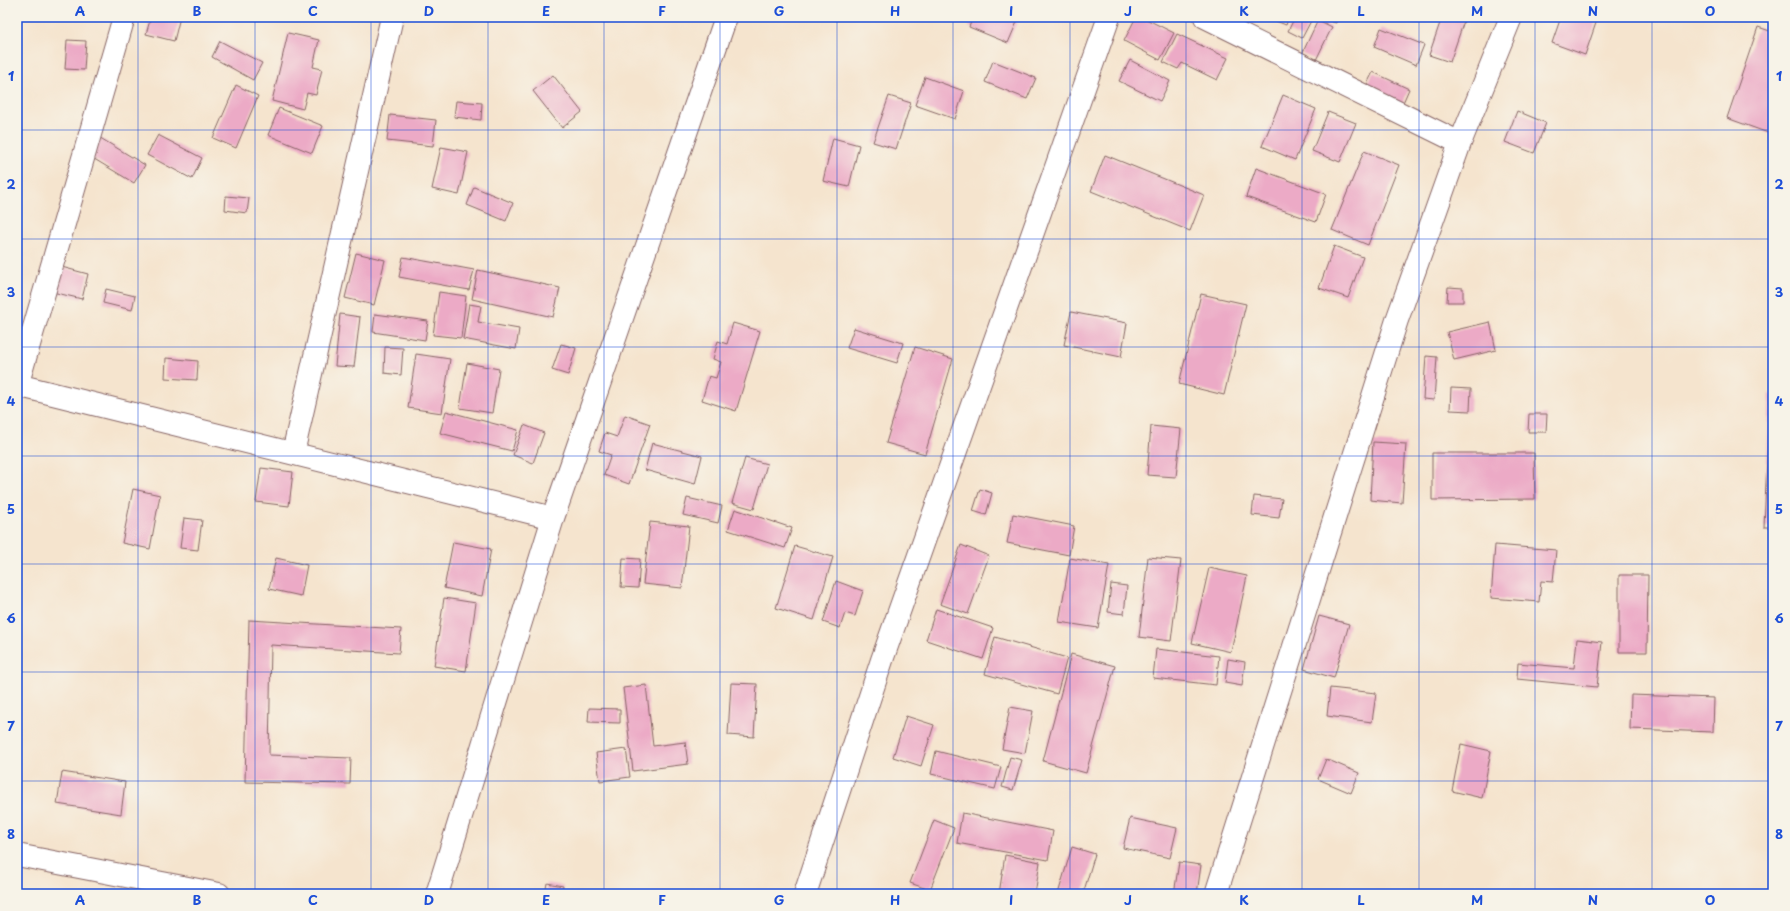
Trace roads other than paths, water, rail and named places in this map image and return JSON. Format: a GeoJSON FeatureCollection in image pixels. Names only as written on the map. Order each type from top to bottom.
{"type":"FeatureCollection","features":[{"type":"Feature","properties":{"kind":"street"},"geometry":{"type":"LineString","coordinates":[[124,17],[17,386],[552,518]]}},
{"type":"Feature","properties":{"kind":"street"},"geometry":{"type":"LineString","coordinates":[[293,453],[392,17]]}},
{"type":"Feature","properties":{"kind":"street"},"geometry":{"type":"LineString","coordinates":[[437,894],[552,518],[726,17]]}},
{"type":"Feature","properties":{"kind":"street"},"geometry":{"type":"LineString","coordinates":[[805,894],[882,660],[1109,17]]}},
{"type":"Feature","properties":{"kind":"street"},"geometry":{"type":"LineString","coordinates":[[1205,17],[1460,143]]}},
{"type":"Feature","properties":{"kind":"street"},"geometry":{"type":"LineString","coordinates":[[1216,894],[1397,320],[1460,143],[1511,17]]}},
{"type":"Feature","properties":{"kind":"street"},"geometry":{"type":"LineString","coordinates":[[17,855],[197,892],[219,894]]}}]}
